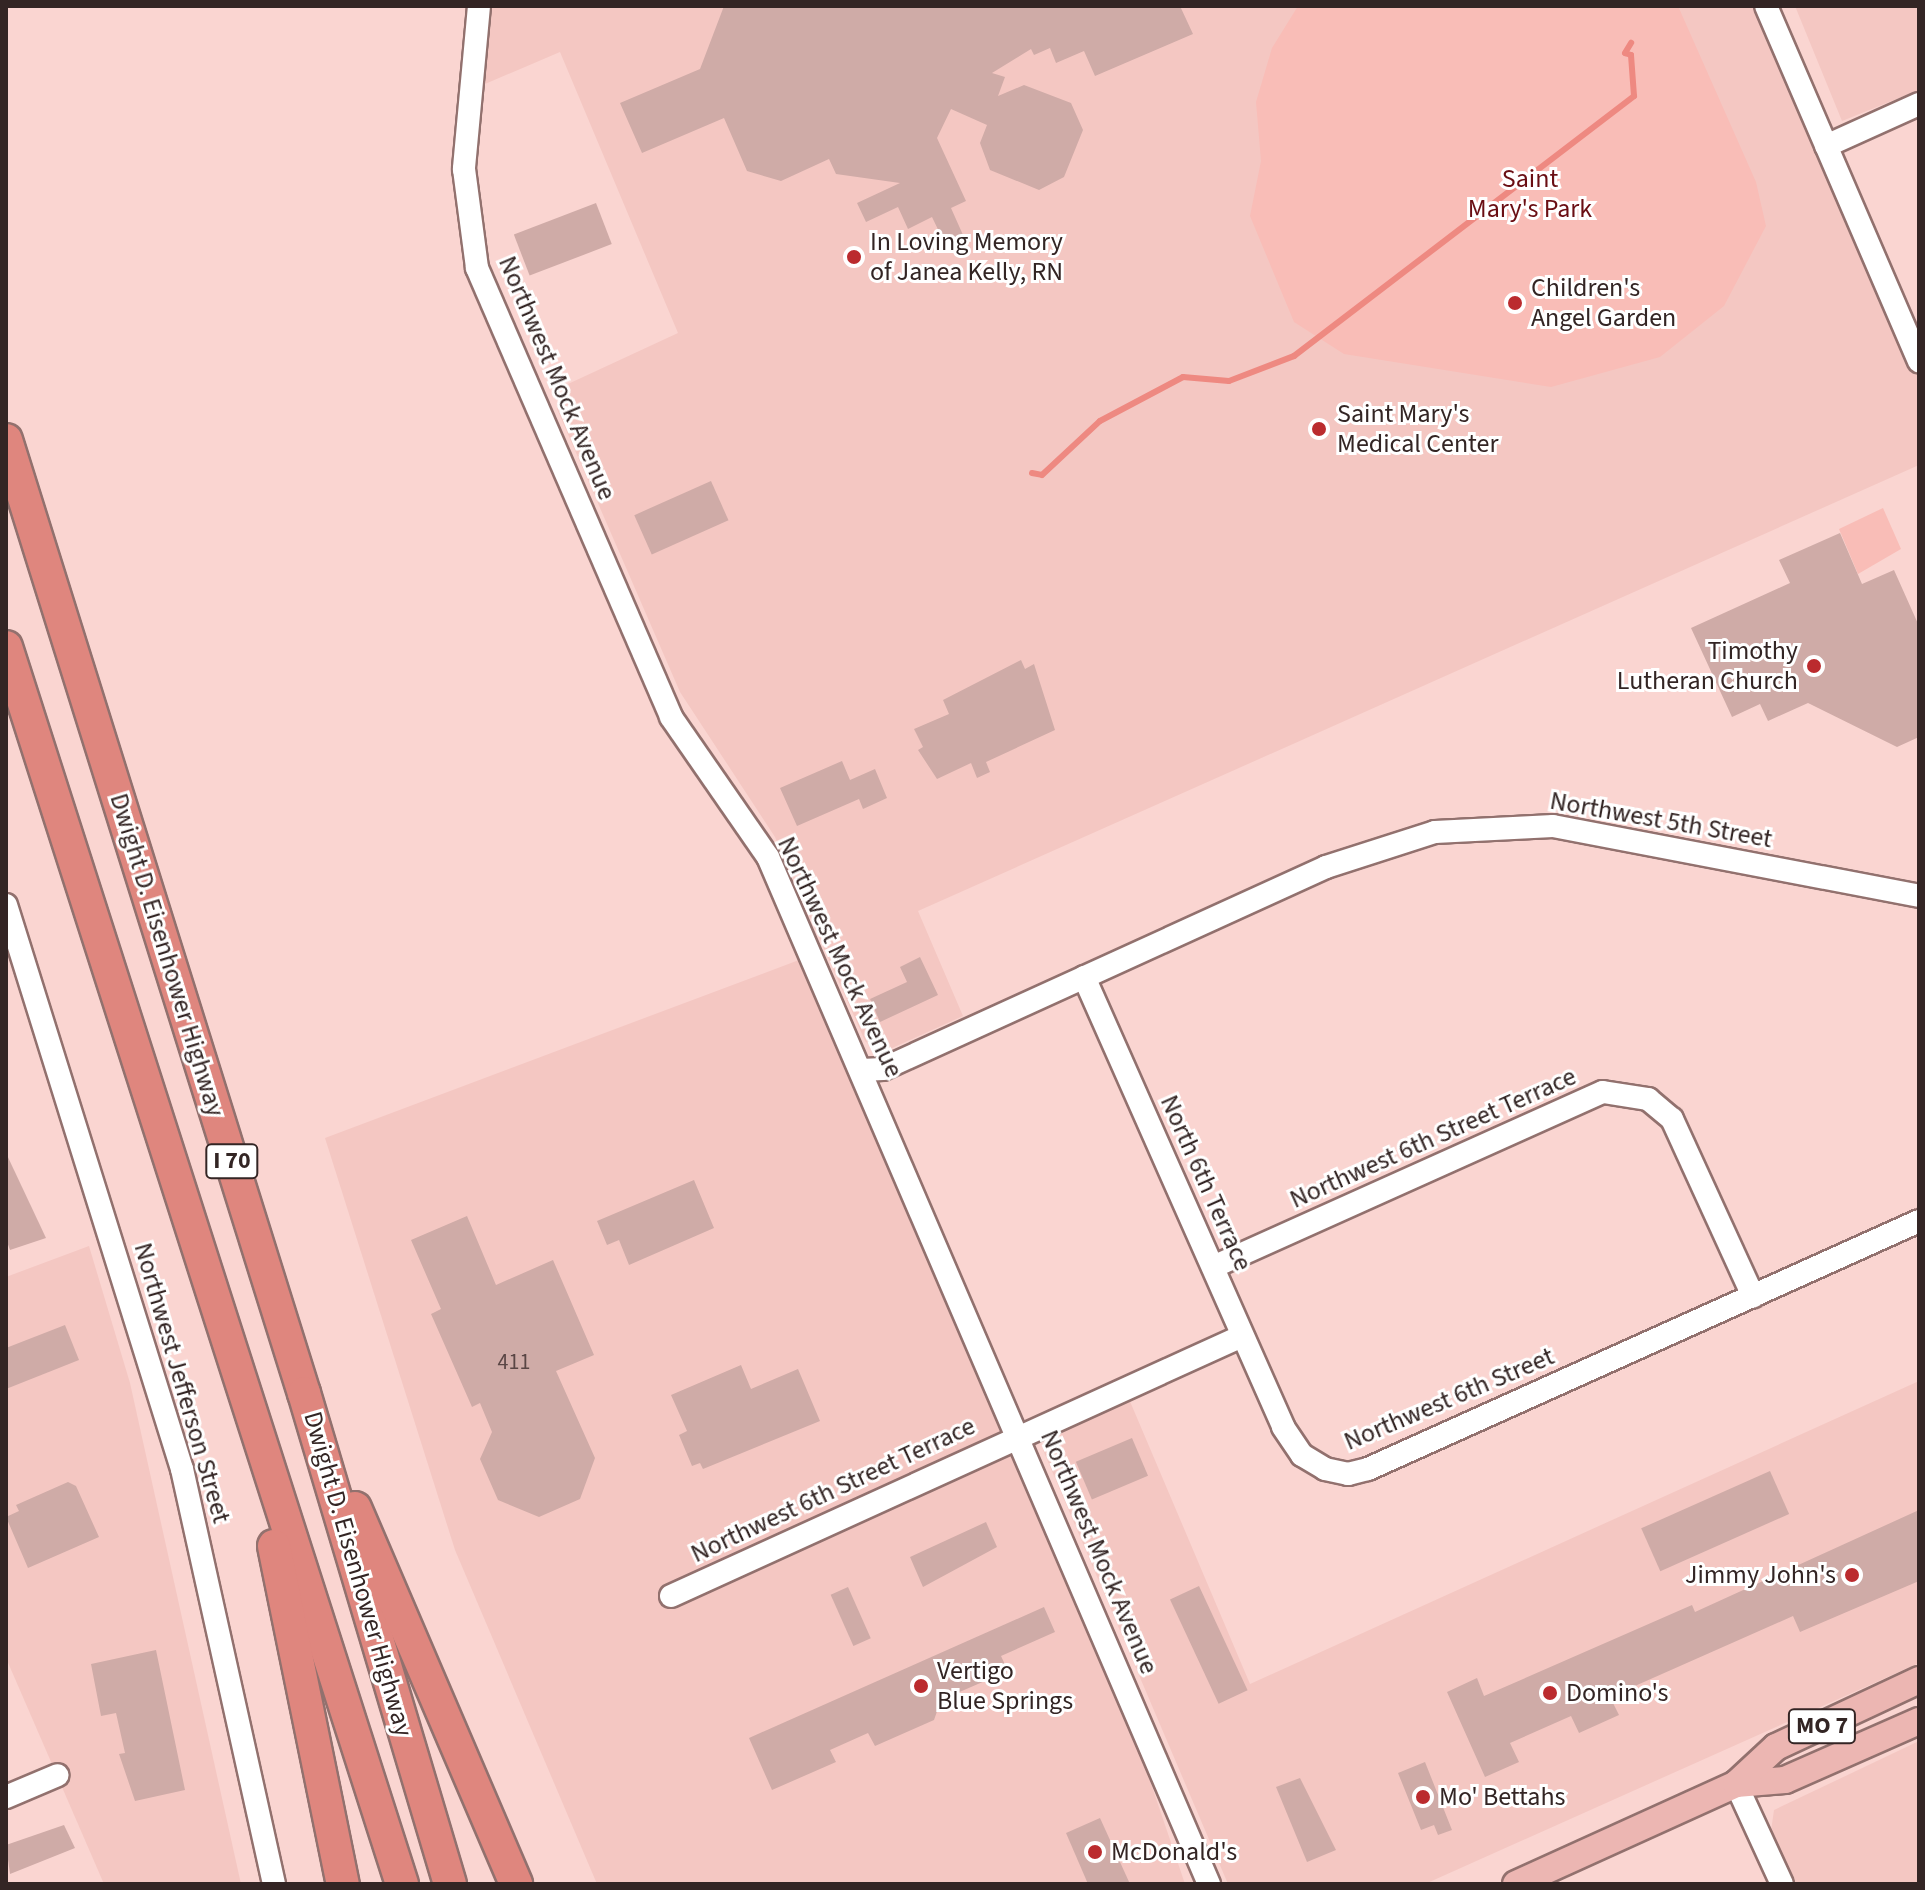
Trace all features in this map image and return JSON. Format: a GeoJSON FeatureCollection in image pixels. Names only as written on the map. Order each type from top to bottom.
{"type":"FeatureCollection","features":[{"type":"Feature","properties":{"kind":"highway","name":"Dwight D. Eisenhower Highway"},"geometry":{"type":"LineString","coordinates":[[6,440],[304,1393],[450,1884]]}},
{"type":"Feature","properties":{"kind":"highway","name":"Dwight D. Eisenhower Highway"},"geometry":{"type":"LineString","coordinates":[[6,647],[402,1884]]}},
{"type":"Feature","properties":{"kind":"highway"},"geometry":{"type":"LineString","coordinates":[[304,1393],[516,1884]]}},
{"type":"Feature","properties":{"kind":"highway"},"geometry":{"type":"LineString","coordinates":[[250,1413],[302,1702],[343,1884]]}},
{"type":"Feature","properties":{"kind":"main road","name":"MO 7"},"geometry":{"type":"LineString","coordinates":[[1516,1884],[1736,1784],[1776,1747],[1919,1680]]}},
{"type":"Feature","properties":{"kind":"main road","name":"MO 7"},"geometry":{"type":"LineString","coordinates":[[1736,1784],[1785,1780],[1919,1721]]}},
{"type":"Feature","properties":{"kind":"street","name":"Northwest Mock Avenue"},"geometry":{"type":"LineString","coordinates":[[479,6],[464,169],[477,268],[671,717],[768,857],[1209,1884]]}},
{"type":"Feature","properties":{"kind":"street"},"geometry":{"type":"LineString","coordinates":[[1766,6],[1919,361]]}},
{"type":"Feature","properties":{"kind":"street"},"geometry":{"type":"LineString","coordinates":[[1826,146],[1919,104]]}},
{"type":"Feature","properties":{"kind":"street","name":"Northwest 5th Street"},"geometry":{"type":"LineString","coordinates":[[862,1070],[883,1069],[1326,867],[1435,832],[1479,827],[1553,826],[1919,896]]}},
{"type":"Feature","properties":{"kind":"street","name":"Northwest Jefferson Street"},"geometry":{"type":"LineString","coordinates":[[6,905],[182,1469],[274,1884]]}},
{"type":"Feature","properties":{"kind":"street","name":"North 6th Terrace"},"geometry":{"type":"LineString","coordinates":[[1084,977],[1242,1336]]}},
{"type":"Feature","properties":{"kind":"street","name":"Northwest 6th Street Terrace"},"geometry":{"type":"LineString","coordinates":[[1213,1267],[1603,1092],[1648,1099],[1672,1119],[1753,1296]]}},
{"type":"Feature","properties":{"kind":"street","name":"Northwest 6th Street"},"geometry":{"type":"LineString","coordinates":[[1242,1336],[1302,1455],[1348,1474],[1919,1221]]}},
{"type":"Feature","properties":{"kind":"street"},"geometry":{"type":"LineString","coordinates":[[1018,1435],[1242,1336]]}},
{"type":"Feature","properties":{"kind":"street","name":"Northwest 6th Street Terrace"},"geometry":{"type":"LineString","coordinates":[[671,1596],[1018,1435]]}},
{"type":"Feature","properties":{"kind":"street"},"geometry":{"type":"LineString","coordinates":[[6,1797],[58,1775]]}},
{"type":"Feature","properties":{"kind":"street"},"geometry":{"type":"LineString","coordinates":[[1736,1784],[1782,1884]]}},
{"type":"Feature","properties":{"kind":"shaded area","name":"Saint Mary's Medical Center"},"geometry":{"type":"Polygon","coordinates":[[[479,6],[1766,6],[1919,361],[1919,465],[918,911],[963,1016],[879,1054],[865,1041],[775,837],[680,692],[557,409],[568,384],[678,333],[560,52],[471,90],[479,6]]]}},
{"type":"Feature","properties":{"kind":"shaded area"},"geometry":{"type":"Polygon","coordinates":[[[1795,6],[1919,6],[1919,90],[1842,121],[1795,6]]]}},
{"type":"Feature","properties":{"kind":"shaded area"},"geometry":{"type":"Polygon","coordinates":[[[799,960],[1143,1760],[1185,1884],[597,1884],[455,1550],[325,1138],[799,960]]]}},
{"type":"Feature","properties":{"kind":"shaded area"},"geometry":{"type":"Polygon","coordinates":[[[89,1246],[130,1383],[241,1884],[104,1884],[6,1658],[6,1277],[89,1246]]]}},
{"type":"Feature","properties":{"kind":"shaded area"},"geometry":{"type":"Polygon","coordinates":[[[1919,1381],[1919,1663],[1425,1884],[1228,1884],[1043,1450],[1058,1431],[1129,1399],[1250,1684],[1919,1381]]]}},
{"type":"Feature","properties":{"kind":"shaded area"},"geometry":{"type":"Polygon","coordinates":[[[1919,1741],[1919,1884],[1795,1884],[1771,1831],[1774,1810],[1919,1741]]]}},
{"type":"Feature","properties":{"kind":"green space","name":"Saint Mary's Park"},"geometry":{"type":"Polygon","coordinates":[[[1298,6],[1678,6],[1756,182],[1766,226],[1724,306],[1660,357],[1551,387],[1344,354],[1294,322],[1250,216],[1261,161],[1256,102],[1272,48],[1298,6]]]}},
{"type":"Feature","properties":{"kind":"green space"},"geometry":{"type":"Polygon","coordinates":[[[1883,508],[1901,549],[1858,574],[1839,529],[1883,508]]]}},
{"type":"Feature","properties":{"kind":"building"},"geometry":{"type":"Polygon","coordinates":[[[724,6],[1180,6],[1193,34],[1095,76],[1084,51],[1056,63],[1050,48],[1034,55],[1031,49],[992,73],[1005,77],[998,96],[1024,85],[1071,103],[1083,130],[1064,177],[1039,190],[990,170],[980,143],[987,125],[951,109],[937,138],[966,201],[951,208],[963,235],[945,244],[932,217],[908,229],[898,207],[866,222],[857,203],[900,183],[836,174],[829,159],[781,181],[747,171],[724,118],[642,153],[620,103],[700,69],[724,6]]]}},
{"type":"Feature","properties":{"kind":"building"},"geometry":{"type":"Polygon","coordinates":[[[596,203],[612,244],[530,276],[514,235],[596,203]]]}},
{"type":"Feature","properties":{"kind":"building"},"geometry":{"type":"Polygon","coordinates":[[[711,481],[728,520],[652,554],[634,515],[711,481]]]}},
{"type":"Feature","properties":{"kind":"building","name":"Timothy Lutheran Church"},"geometry":{"type":"Polygon","coordinates":[[[1840,533],[1862,584],[1894,570],[1919,626],[1919,737],[1897,747],[1808,703],[1768,721],[1760,704],[1732,717],[1691,628],[1790,583],[1779,560],[1840,533]]]}},
{"type":"Feature","properties":{"kind":"building"},"geometry":{"type":"Polygon","coordinates":[[[1021,660],[1025,669],[1034,664],[1055,730],[986,762],[990,772],[977,778],[971,763],[937,779],[918,750],[923,747],[914,729],[949,714],[943,700],[1021,660]]]}},
{"type":"Feature","properties":{"kind":"building"},"geometry":{"type":"Polygon","coordinates":[[[842,761],[850,780],[875,769],[887,798],[863,809],[859,799],[797,826],[780,788],[842,761]]]}},
{"type":"Feature","properties":{"kind":"building"},"geometry":{"type":"Polygon","coordinates":[[[920,957],[938,995],[880,1022],[870,999],[907,982],[900,967],[920,957]]]}},
{"type":"Feature","properties":{"kind":"building"},"geometry":{"type":"Polygon","coordinates":[[[6,1153],[46,1238],[10,1250],[6,1239],[6,1153]]]}},
{"type":"Feature","properties":{"kind":"building"},"geometry":{"type":"Polygon","coordinates":[[[694,1180],[714,1228],[629,1265],[619,1240],[607,1245],[597,1221],[694,1180]]]}},
{"type":"Feature","properties":{"kind":"building"},"geometry":{"type":"Polygon","coordinates":[[[467,1216],[496,1285],[553,1260],[594,1355],[556,1371],[595,1458],[580,1499],[539,1517],[498,1500],[480,1459],[492,1432],[480,1403],[472,1407],[431,1314],[441,1309],[411,1240],[467,1216]]]}},
{"type":"Feature","properties":{"kind":"building"},"geometry":{"type":"Polygon","coordinates":[[[65,1325],[79,1360],[6,1389],[6,1348],[65,1325]]]}},
{"type":"Feature","properties":{"kind":"building"},"geometry":{"type":"Polygon","coordinates":[[[741,1365],[751,1389],[798,1369],[820,1421],[703,1469],[700,1463],[692,1466],[679,1435],[687,1431],[671,1395],[741,1365]]]}},
{"type":"Feature","properties":{"kind":"building"},"geometry":{"type":"Polygon","coordinates":[[[1132,1438],[1148,1476],[1092,1500],[1076,1462],[1132,1438]]]}},
{"type":"Feature","properties":{"kind":"building"},"geometry":{"type":"Polygon","coordinates":[[[1770,1471],[1789,1514],[1660,1571],[1641,1528],[1770,1471]]]}},
{"type":"Feature","properties":{"kind":"building"},"geometry":{"type":"Polygon","coordinates":[[[68,1482],[76,1486],[99,1537],[28,1568],[6,1517],[19,1511],[16,1505],[68,1482]]]}},
{"type":"Feature","properties":{"kind":"building"},"geometry":{"type":"Polygon","coordinates":[[[1919,1510],[1919,1581],[1800,1632],[1793,1616],[1610,1697],[1619,1715],[1579,1733],[1571,1716],[1510,1743],[1519,1762],[1485,1777],[1447,1692],[1477,1678],[1484,1696],[1692,1605],[1695,1612],[1919,1510]]]}},
{"type":"Feature","properties":{"kind":"building"},"geometry":{"type":"Polygon","coordinates":[[[986,1522],[997,1547],[923,1587],[910,1557],[986,1522]]]}},
{"type":"Feature","properties":{"kind":"building"},"geometry":{"type":"Polygon","coordinates":[[[1199,1586],[1248,1690],[1219,1704],[1170,1600],[1199,1586]]]}},
{"type":"Feature","properties":{"kind":"building"},"geometry":{"type":"Polygon","coordinates":[[[848,1587],[871,1638],[853,1646],[831,1595],[848,1587]]]}},
{"type":"Feature","properties":{"kind":"building","name":"Vertigo Blue Springs"},"geometry":{"type":"Polygon","coordinates":[[[1044,1607],[1055,1632],[1001,1656],[1008,1671],[941,1700],[934,1720],[875,1746],[868,1733],[830,1750],[836,1762],[772,1790],[749,1738],[1044,1607]]]}},
{"type":"Feature","properties":{"kind":"building"},"geometry":{"type":"Polygon","coordinates":[[[156,1650],[185,1790],[135,1801],[119,1754],[125,1753],[116,1713],[101,1716],[91,1664],[156,1650]]]}},
{"type":"Feature","properties":{"kind":"building","name":"Mo' Bettahs"},"geometry":{"type":"Polygon","coordinates":[[[1425,1762],[1452,1830],[1438,1835],[1434,1825],[1421,1830],[1398,1773],[1425,1762]]]}},
{"type":"Feature","properties":{"kind":"building"},"geometry":{"type":"Polygon","coordinates":[[[1300,1778],[1336,1850],[1307,1862],[1276,1787],[1300,1778]]]}},
{"type":"Feature","properties":{"kind":"building","name":"McDonald's"},"geometry":{"type":"Polygon","coordinates":[[[1100,1818],[1130,1884],[1088,1884],[1066,1833],[1100,1818]]]}},
{"type":"Feature","properties":{"kind":"building"},"geometry":{"type":"Polygon","coordinates":[[[64,1825],[75,1848],[10,1874],[6,1845],[64,1825]]]}},
{"type":"Feature","properties":{"kind":"waterway"},"geometry":{"type":"LineString","coordinates":[[1032,473],[1042,475],[1100,421],[1183,377],[1229,381],[1294,356],[1634,96],[1631,55],[1625,53],[1631,43]]}},
{"type":"Feature","properties":{"kind":"place","name":"In Loving Memory of Janea Kelly, RN"},"geometry":{"type":"Point","coordinates":[854,257]}},
{"type":"Feature","properties":{"kind":"place","name":"Children's Angel Garden"},"geometry":{"type":"Point","coordinates":[1515,303]}},
{"type":"Feature","properties":{"kind":"place","name":"Saint Mary's Medical Center"},"geometry":{"type":"Point","coordinates":[1319,429]}},
{"type":"Feature","properties":{"kind":"place","name":"Timothy Lutheran Church"},"geometry":{"type":"Point","coordinates":[1814,666]}},
{"type":"Feature","properties":{"kind":"place","name":"Jimmy John's"},"geometry":{"type":"Point","coordinates":[1852,1575]}},
{"type":"Feature","properties":{"kind":"place","name":"Vertigo Blue Springs"},"geometry":{"type":"Point","coordinates":[921,1686]}},
{"type":"Feature","properties":{"kind":"place","name":"Domino's"},"geometry":{"type":"Point","coordinates":[1550,1693]}},
{"type":"Feature","properties":{"kind":"place","name":"Mo' Bettahs"},"geometry":{"type":"Point","coordinates":[1423,1797]}},
{"type":"Feature","properties":{"kind":"place","name":"McDonald's"},"geometry":{"type":"Point","coordinates":[1095,1852]}}]}
